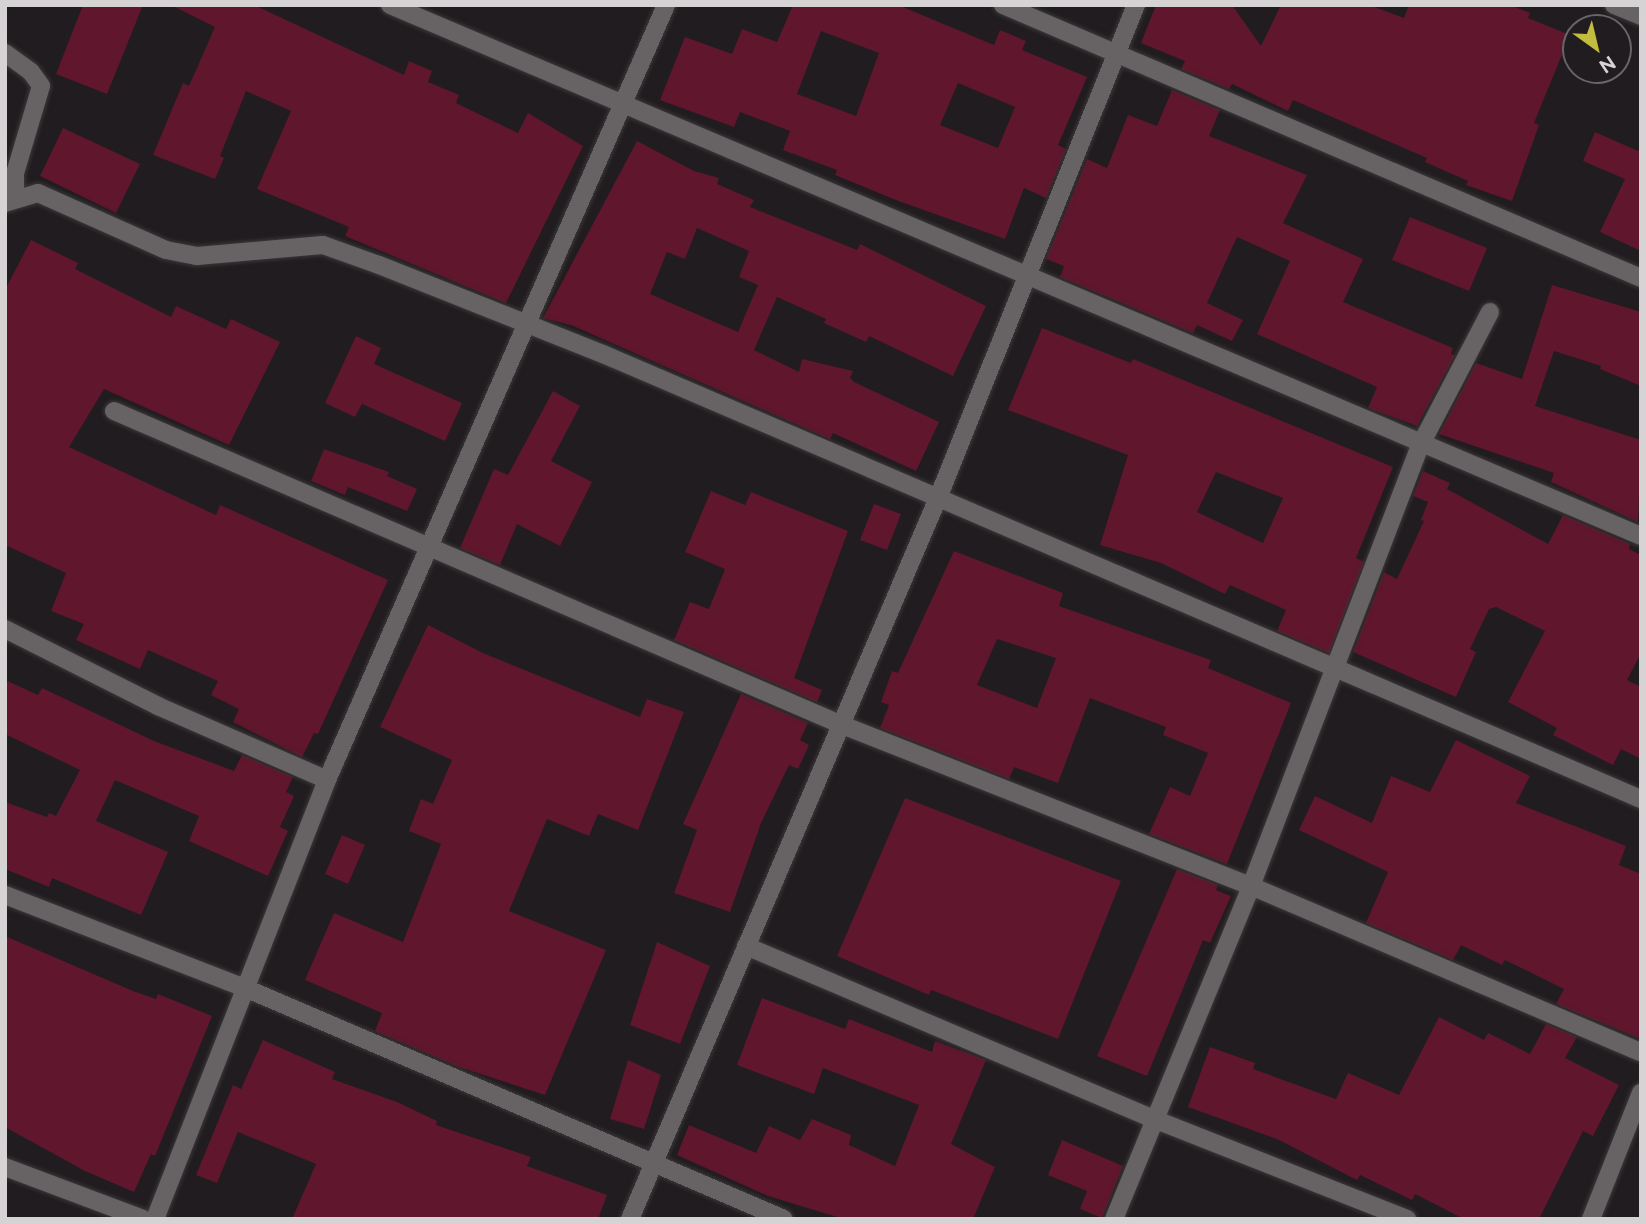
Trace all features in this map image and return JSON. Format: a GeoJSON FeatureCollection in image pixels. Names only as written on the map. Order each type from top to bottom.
{"type":"FeatureCollection","features":[{"type":"Feature","properties":{"kind":"street"},"geometry":{"type":"LineString","coordinates":[[390,5],[1641,536]]}},
{"type":"Feature","properties":{"kind":"street"},"geometry":{"type":"LineString","coordinates":[[155,1219],[327,780],[529,326],[666,5]]}},
{"type":"Feature","properties":{"kind":"street"},"geometry":{"type":"LineString","coordinates":[[1003,5],[1641,278]]}},
{"type":"Feature","properties":{"kind":"street"},"geometry":{"type":"LineString","coordinates":[[630,1219],[938,498],[1114,53],[1136,5]]}},
{"type":"Feature","properties":{"kind":"street"},"geometry":{"type":"LineString","coordinates":[[5,53],[31,72],[41,86],[15,173],[10,200],[38,193],[166,250],[197,256],[323,245],[529,326],[1641,799]]}},
{"type":"Feature","properties":{"kind":"street"},"geometry":{"type":"LineString","coordinates":[[1114,1219],[1251,886],[1422,444],[1490,312]]}},
{"type":"Feature","properties":{"kind":"street"},"geometry":{"type":"LineString","coordinates":[[114,411],[842,725],[1251,886],[1641,1052]]}},
{"type":"Feature","properties":{"kind":"street"},"geometry":{"type":"LineString","coordinates":[[5,629],[159,706],[327,780]]}},
{"type":"Feature","properties":{"kind":"street"},"geometry":{"type":"LineString","coordinates":[[5,895],[245,988],[784,1219]]}},
{"type":"Feature","properties":{"kind":"street"},"geometry":{"type":"LineString","coordinates":[[746,946],[1156,1120],[1407,1219]]}},
{"type":"Feature","properties":{"kind":"street"},"geometry":{"type":"LineString","coordinates":[[1591,1219],[1641,1093]]}},
{"type":"Feature","properties":{"kind":"street"},"geometry":{"type":"LineString","coordinates":[[5,1167],[143,1219]]}},
{"type":"Feature","properties":{"kind":"building"},"geometry":{"type":"Polygon","coordinates":[[[83,5],[143,5],[107,94],[56,74],[83,5]]]}},
{"type":"Feature","properties":{"kind":"building"},"geometry":{"type":"Polygon","coordinates":[[[171,5],[254,5],[404,75],[409,61],[432,71],[428,82],[459,95],[456,103],[518,133],[528,113],[583,146],[506,303],[345,236],[349,227],[257,189],[291,111],[246,91],[220,156],[224,158],[215,179],[153,155],[183,83],[189,86],[215,27],[171,5]]]}},
{"type":"Feature","properties":{"kind":"building"},"geometry":{"type":"Polygon","coordinates":[[[793,5],[898,5],[994,45],[1000,30],[1026,41],[1022,50],[1087,77],[1058,145],[1066,149],[1046,198],[1024,188],[1005,239],[896,200],[835,175],[837,170],[783,150],[790,131],[740,112],[734,127],[660,100],[685,37],[732,54],[742,29],[777,42],[793,5]],[[821,31],[797,94],[856,116],[879,53],[821,31]],[[958,83],[940,125],[998,148],[1015,107],[958,83]]]}},
{"type":"Feature","properties":{"kind":"building"},"geometry":{"type":"Polygon","coordinates":[[[1156,5],[1232,5],[1261,46],[1281,5],[1369,5],[1404,18],[1409,5],[1510,5],[1530,13],[1528,18],[1562,32],[1562,55],[1534,123],[1539,125],[1512,201],[1466,185],[1468,181],[1425,162],[1427,158],[1293,100],[1288,111],[1232,84],[1229,89],[1181,69],[1185,61],[1141,43],[1156,5]]]}},
{"type":"Feature","properties":{"kind":"building"},"geometry":{"type":"Polygon","coordinates":[[[1172,90],[1220,110],[1209,136],[1307,175],[1283,223],[1363,259],[1343,302],[1453,348],[1451,354],[1455,355],[1417,426],[1368,408],[1377,387],[1257,334],[1290,261],[1237,237],[1207,303],[1243,320],[1232,341],[1197,325],[1193,333],[1060,277],[1064,266],[1046,259],[1087,159],[1107,168],[1128,115],[1157,126],[1172,90]]]}},
{"type":"Feature","properties":{"kind":"building"},"geometry":{"type":"Polygon","coordinates":[[[63,128],[140,164],[116,213],[40,176],[63,128]]]}},
{"type":"Feature","properties":{"kind":"building"},"geometry":{"type":"Polygon","coordinates":[[[1595,132],[1638,151],[1641,146],[1641,251],[1600,232],[1625,179],[1583,161],[1595,132]]]}},
{"type":"Feature","properties":{"kind":"building"},"geometry":{"type":"Polygon","coordinates":[[[637,141],[694,171],[719,178],[717,184],[754,200],[750,207],[857,250],[860,244],[986,306],[953,376],[869,336],[866,342],[824,323],[826,319],[777,297],[754,350],[799,372],[802,359],[853,371],[850,378],[854,382],[939,422],[916,471],[833,433],[830,439],[571,325],[543,318],[637,141]],[[697,228],[685,259],[667,252],[650,294],[738,332],[758,285],[739,277],[749,251],[697,228]]]}},
{"type":"Feature","properties":{"kind":"building"},"geometry":{"type":"Polygon","coordinates":[[[1410,217],[1487,248],[1469,291],[1392,260],[1410,217]]]}},
{"type":"Feature","properties":{"kind":"building"},"geometry":{"type":"Polygon","coordinates":[[[31,240],[78,263],[75,269],[171,317],[176,306],[226,329],[231,319],[280,342],[229,445],[104,389],[69,447],[216,515],[220,505],[388,580],[318,734],[314,733],[302,757],[233,722],[239,709],[211,695],[218,681],[148,650],[140,669],[76,640],[84,624],[51,611],[66,573],[5,545],[5,290],[31,240]]]}},
{"type":"Feature","properties":{"kind":"building"},"geometry":{"type":"Polygon","coordinates":[[[1552,285],[1641,312],[1641,386],[1600,369],[1601,366],[1554,351],[1535,406],[1641,440],[1638,522],[1551,482],[1554,473],[1439,434],[1476,363],[1522,379],[1552,285]]]}},
{"type":"Feature","properties":{"kind":"building"},"geometry":{"type":"Polygon","coordinates":[[[1042,328],[1131,363],[1133,359],[1393,467],[1356,558],[1364,562],[1329,653],[1277,631],[1286,610],[1230,585],[1225,594],[1161,563],[1100,545],[1128,455],[1008,410],[1042,328]],[[1216,472],[1197,512],[1263,543],[1283,498],[1216,472]]]}},
{"type":"Feature","properties":{"kind":"building"},"geometry":{"type":"Polygon","coordinates":[[[356,336],[381,348],[374,364],[462,403],[445,441],[362,404],[355,417],[325,403],[356,336]]]}},
{"type":"Feature","properties":{"kind":"building"},"geometry":{"type":"Polygon","coordinates":[[[553,391],[580,406],[551,461],[592,482],[560,546],[517,524],[500,565],[460,548],[494,469],[508,475],[553,391]]]}},
{"type":"Feature","properties":{"kind":"building"},"geometry":{"type":"Polygon","coordinates":[[[324,449],[389,472],[387,476],[417,489],[407,511],[348,487],[345,495],[311,481],[324,449]]]}},
{"type":"Feature","properties":{"kind":"building"},"geometry":{"type":"Polygon","coordinates":[[[1423,471],[1450,483],[1447,489],[1548,544],[1563,515],[1630,544],[1629,549],[1641,555],[1641,653],[1627,680],[1641,687],[1641,759],[1621,749],[1613,765],[1553,735],[1557,728],[1508,702],[1545,631],[1496,607],[1489,609],[1470,649],[1476,652],[1456,697],[1353,652],[1384,572],[1397,579],[1424,521],[1421,520],[1428,502],[1413,496],[1423,471]]]}},
{"type":"Feature","properties":{"kind":"building"},"geometry":{"type":"Polygon","coordinates":[[[711,491],[745,505],[751,492],[848,531],[794,678],[822,690],[817,702],[674,640],[690,602],[709,609],[725,569],[685,552],[711,491]]]}},
{"type":"Feature","properties":{"kind":"building"},"geometry":{"type":"Polygon","coordinates":[[[874,504],[901,514],[887,550],[860,540],[874,504]]]}},
{"type":"Feature","properties":{"kind":"building"},"geometry":{"type":"Polygon","coordinates":[[[954,551],[1063,593],[1059,606],[1211,660],[1208,668],[1291,703],[1227,864],[1149,834],[1170,787],[1190,796],[1208,753],[1163,735],[1166,727],[1090,698],[1058,783],[1014,767],[1009,779],[880,728],[889,705],[881,702],[892,671],[898,673],[954,551]],[[997,639],[977,685],[1037,708],[1056,658],[997,639]]]}},
{"type":"Feature","properties":{"kind":"building"},"geometry":{"type":"Polygon","coordinates":[[[428,625],[483,653],[640,717],[647,699],[684,712],[638,830],[598,814],[589,836],[547,819],[509,911],[606,950],[545,1095],[459,1067],[375,1031],[382,1013],[305,980],[334,913],[403,942],[441,844],[409,831],[421,799],[433,804],[452,760],[380,727],[428,625]]]}},
{"type":"Feature","properties":{"kind":"building"},"geometry":{"type":"Polygon","coordinates":[[[5,680],[38,695],[42,688],[154,741],[234,771],[242,755],[293,777],[286,792],[294,796],[280,827],[288,831],[268,876],[189,841],[199,816],[115,780],[96,821],[168,852],[141,915],[52,878],[49,887],[5,869],[5,802],[47,817],[49,813],[56,816],[80,770],[5,734],[5,680]]]}},
{"type":"Feature","properties":{"kind":"building"},"geometry":{"type":"Polygon","coordinates":[[[741,694],[808,723],[800,740],[809,745],[798,769],[789,765],[761,823],[730,912],[674,893],[697,830],[683,824],[741,694]]]}},
{"type":"Feature","properties":{"kind":"building"},"geometry":{"type":"Polygon","coordinates":[[[1456,740],[1530,776],[1516,803],[1626,846],[1619,865],[1641,874],[1641,1039],[1556,1004],[1564,989],[1505,960],[1502,965],[1461,945],[1453,960],[1366,923],[1388,872],[1299,830],[1315,796],[1372,823],[1391,776],[1430,792],[1456,740]]]}},
{"type":"Feature","properties":{"kind":"building"},"geometry":{"type":"Polygon","coordinates":[[[905,798],[1121,881],[1058,1039],[931,990],[929,995],[837,956],[905,798]]]}},
{"type":"Feature","properties":{"kind":"building"},"geometry":{"type":"Polygon","coordinates":[[[342,835],[365,845],[348,884],[325,874],[342,835]]]}},
{"type":"Feature","properties":{"kind":"building"},"geometry":{"type":"Polygon","coordinates":[[[1177,869],[1218,885],[1216,890],[1231,896],[1210,943],[1203,940],[1147,1076],[1097,1056],[1177,869]]]}},
{"type":"Feature","properties":{"kind":"building"},"geometry":{"type":"Polygon","coordinates":[[[5,936],[133,991],[156,999],[158,994],[212,1016],[155,1156],[151,1154],[134,1192],[85,1171],[5,1127],[5,936]]]}},
{"type":"Feature","properties":{"kind":"building"},"geometry":{"type":"Polygon","coordinates":[[[657,942],[710,966],[680,1044],[630,1025],[657,942]]]}},
{"type":"Feature","properties":{"kind":"building"},"geometry":{"type":"Polygon","coordinates":[[[762,998],[845,1029],[849,1019],[932,1052],[935,1041],[986,1060],[951,1144],[995,1167],[973,1219],[844,1219],[768,1196],[677,1155],[689,1125],[756,1153],[769,1126],[800,1140],[812,1119],[851,1135],[849,1145],[895,1166],[919,1105],[823,1068],[814,1094],[737,1065],[762,998]]]}},
{"type":"Feature","properties":{"kind":"building"},"geometry":{"type":"Polygon","coordinates":[[[1439,1017],[1484,1040],[1488,1033],[1530,1054],[1546,1024],[1577,1037],[1565,1058],[1619,1085],[1593,1136],[1583,1131],[1539,1219],[1464,1219],[1415,1194],[1412,1200],[1360,1175],[1357,1180],[1277,1139],[1188,1107],[1210,1047],[1255,1063],[1253,1069],[1336,1099],[1348,1073],[1399,1095],[1439,1017]]]}},
{"type":"Feature","properties":{"kind":"building"},"geometry":{"type":"Polygon","coordinates":[[[263,1040],[335,1072],[332,1079],[397,1102],[437,1121],[436,1125],[531,1157],[527,1166],[607,1195],[598,1219],[292,1219],[316,1164],[238,1132],[217,1183],[196,1175],[233,1085],[241,1089],[263,1040]]]}},
{"type":"Feature","properties":{"kind":"building"},"geometry":{"type":"Polygon","coordinates":[[[628,1060],[661,1075],[644,1129],[610,1119],[628,1060]]]}},
{"type":"Feature","properties":{"kind":"building"},"geometry":{"type":"Polygon","coordinates":[[[1062,1140],[1123,1166],[1102,1218],[1080,1209],[1087,1191],[1048,1175],[1062,1140]]]}}]}
